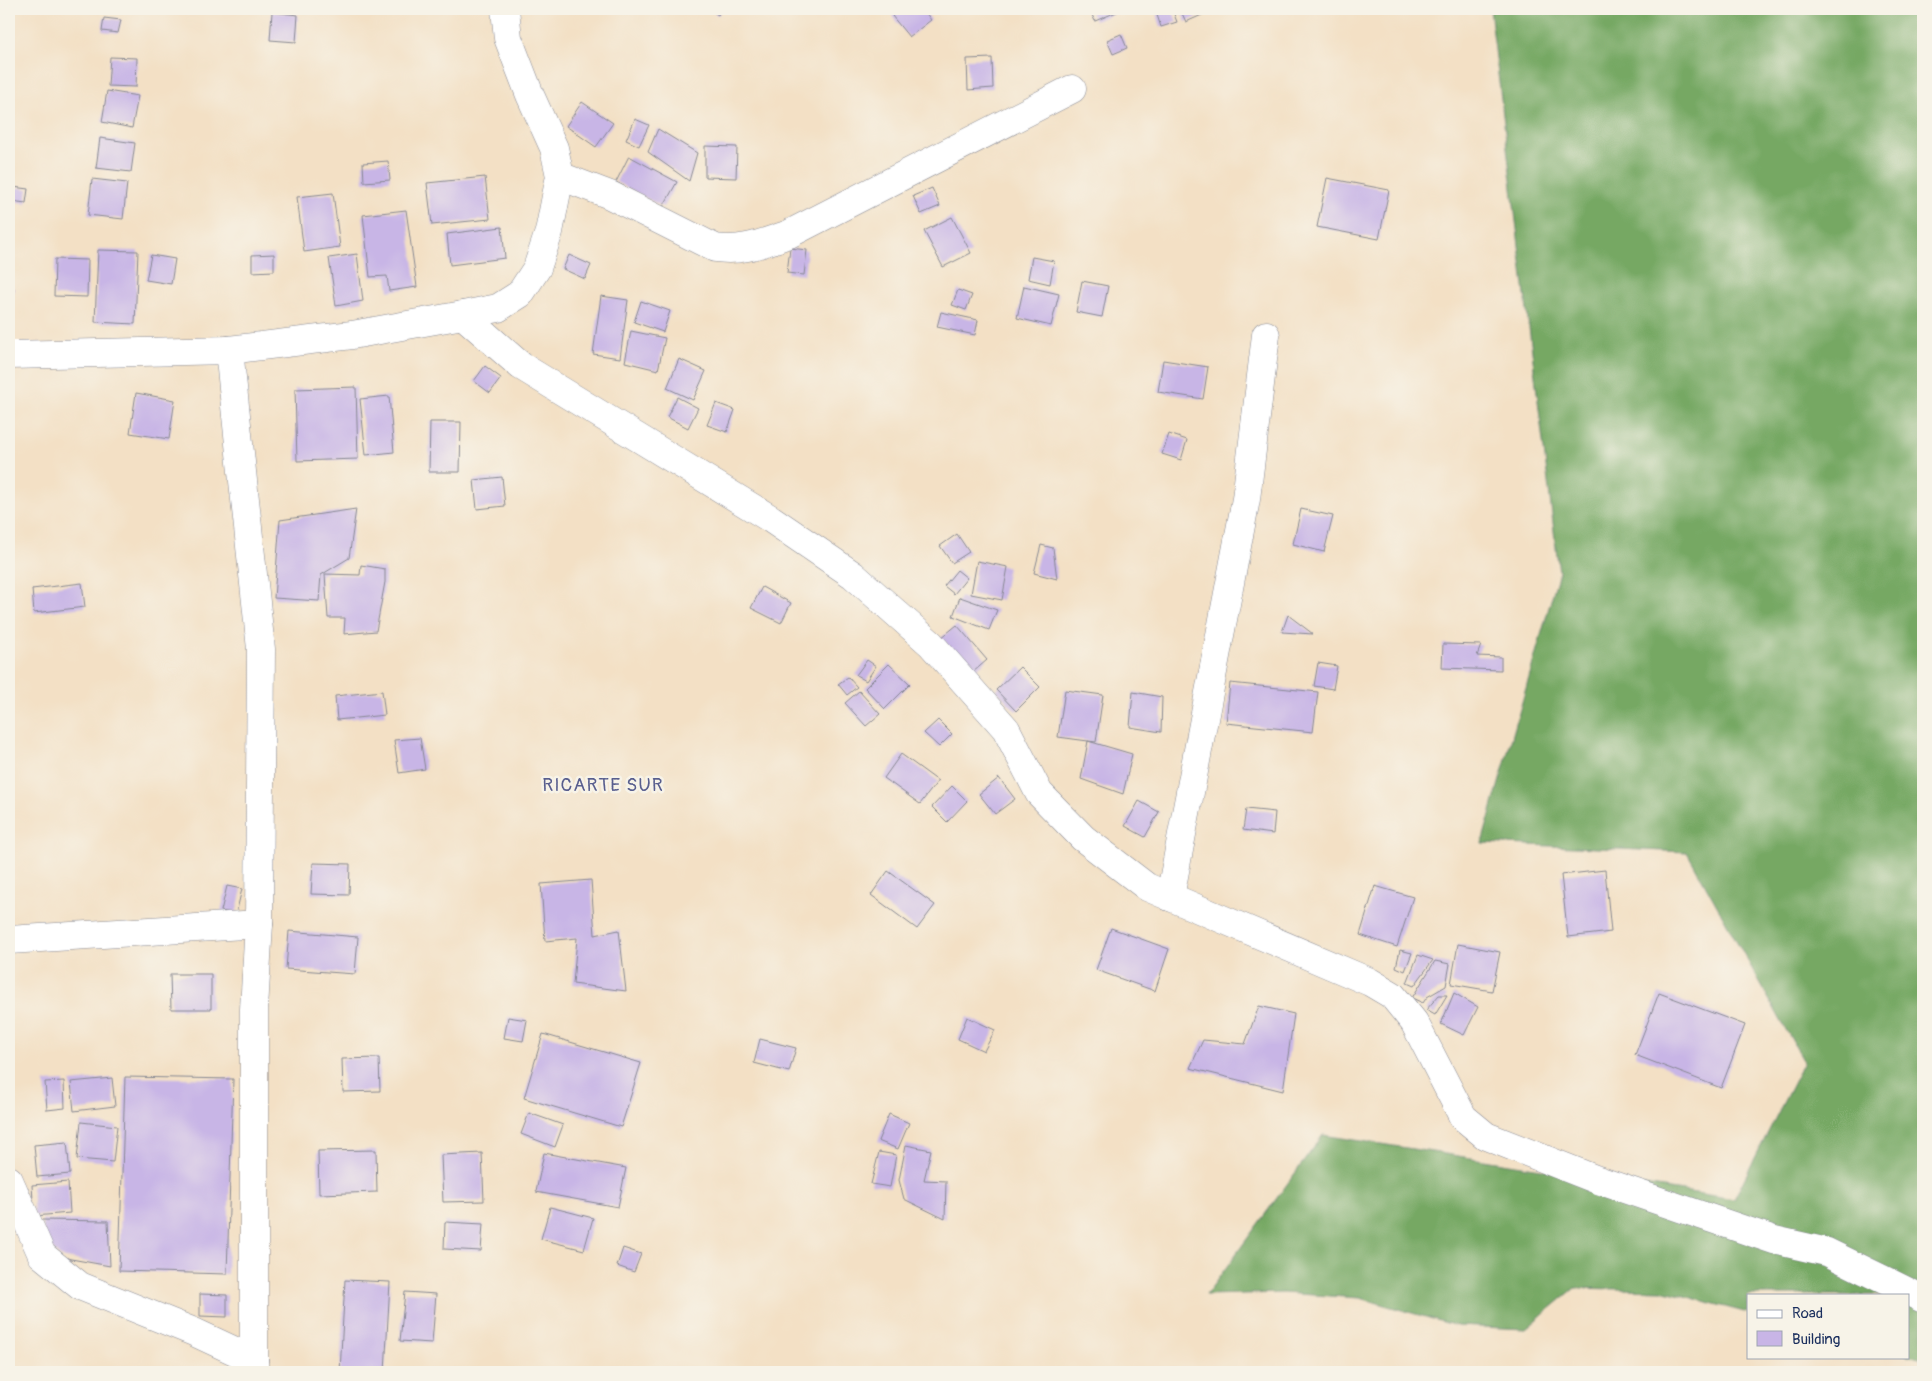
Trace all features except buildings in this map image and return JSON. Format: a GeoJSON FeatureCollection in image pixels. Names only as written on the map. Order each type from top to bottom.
{"type":"FeatureCollection","features":[{"type":"Feature","properties":{"kind":"street"},"geometry":{"type":"LineString","coordinates":[[9,355],[230,350],[352,335],[464,315],[498,308],[520,294],[538,268],[560,176],[554,148],[508,38],[505,9]]}},
{"type":"Feature","properties":{"kind":"street"},"geometry":{"type":"LineString","coordinates":[[560,176],[610,195],[715,248],[733,251],[752,247],[789,234],[1072,88]]}},
{"type":"Feature","properties":{"kind":"street"},"geometry":{"type":"LineString","coordinates":[[464,315],[521,366],[771,519],[853,575],[931,644],[1006,729],[1039,792],[1083,838],[1146,887],[1370,982],[1392,996],[1414,1022],[1464,1117],[1486,1136],[1594,1179],[1774,1240],[1827,1252],[1923,1299]]}},
{"type":"Feature","properties":{"kind":"street"},"geometry":{"type":"LineString","coordinates":[[1170,897],[1246,499],[1266,335]]}},
{"type":"Feature","properties":{"kind":"street"},"geometry":{"type":"LineString","coordinates":[[9,1180],[42,1255],[80,1286],[194,1332],[254,1366],[254,1009],[259,924],[261,649],[230,350]]}},
{"type":"Feature","properties":{"kind":"street"},"geometry":{"type":"LineString","coordinates":[[9,940],[259,924]]}},
{"type":"Feature","properties":{"kind":"green space"},"geometry":{"type":"Polygon","coordinates":[[[1490,9],[1923,9],[1923,1359],[1910,1356],[1910,1294],[1747,1294],[1747,1313],[1662,1290],[1575,1288],[1526,1329],[1457,1326],[1360,1298],[1283,1293],[1206,1295],[1323,1135],[1734,1199],[1804,1062],[1687,852],[1482,843],[1559,572],[1490,9]]]}},
{"type":"Feature","properties":{"kind":"district","name":"RICARTE SUR"},"geometry":{"type":"Point","coordinates":[603,785]}}]}
